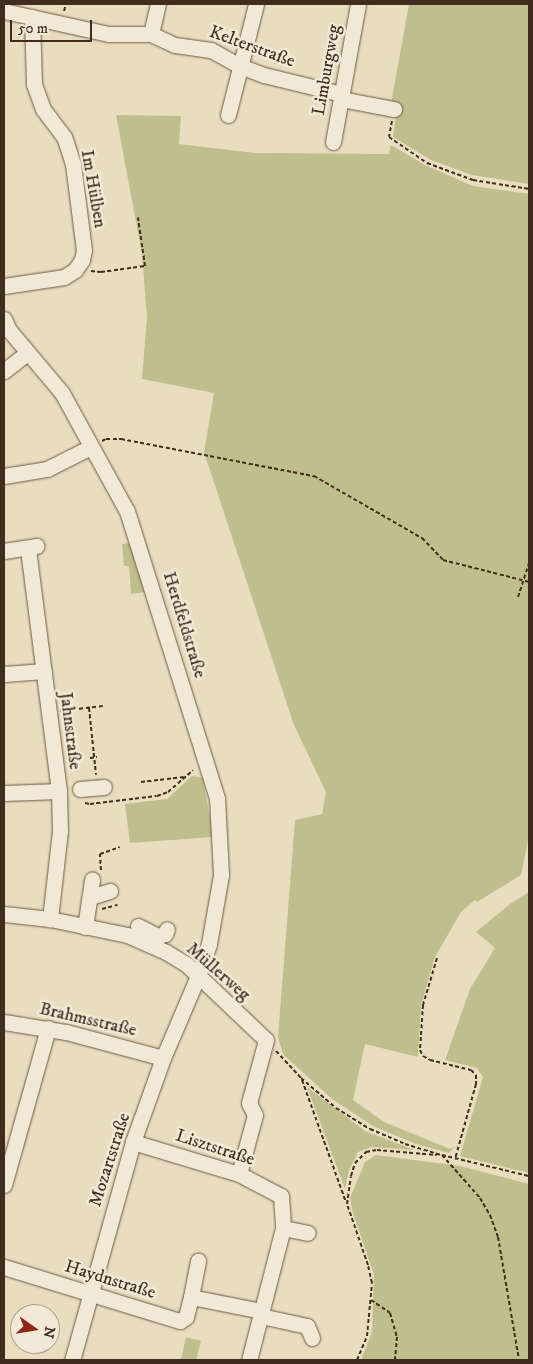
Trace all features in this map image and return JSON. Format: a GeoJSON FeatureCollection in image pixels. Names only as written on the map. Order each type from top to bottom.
{"type":"FeatureCollection","features":[{"type":"Feature","properties":{"kind":"street"},"geometry":{"type":"LineString","coordinates":[[151,34],[158,4]]}},
{"type":"Feature","properties":{"kind":"street"},"geometry":{"type":"LineString","coordinates":[[228,115],[256,4]]}},
{"type":"Feature","properties":{"kind":"street","name":"Limburgweg"},"geometry":{"type":"LineString","coordinates":[[333,142],[358,4]]}},
{"type":"Feature","properties":{"kind":"street","name":"Kelterstraße"},"geometry":{"type":"LineString","coordinates":[[4,11],[109,34],[151,34],[175,45],[211,50],[240,66],[264,75],[394,109]]}},
{"type":"Feature","properties":{"kind":"street","name":"Im Hülben"},"geometry":{"type":"LineString","coordinates":[[32,17],[34,84],[43,110],[64,137],[73,164],[84,250],[82,270]]}},
{"type":"Feature","properties":{"kind":"street"},"geometry":{"type":"LineString","coordinates":[[4,286],[64,277],[82,270]]}},
{"type":"Feature","properties":{"kind":"street","name":"Herdfeldstraße"},"geometry":{"type":"LineString","coordinates":[[4,319],[9,330],[62,393],[127,511],[133,536],[217,798],[221,875],[208,944],[198,976]]}},
{"type":"Feature","properties":{"kind":"street"},"geometry":{"type":"LineString","coordinates":[[4,371],[28,354]]}},
{"type":"Feature","properties":{"kind":"street"},"geometry":{"type":"LineString","coordinates":[[4,476],[47,469],[91,447]]}},
{"type":"Feature","properties":{"kind":"street","name":"Jahnstraße"},"geometry":{"type":"LineString","coordinates":[[4,551],[33,547],[44,671],[59,791],[60,831],[50,919]]}},
{"type":"Feature","properties":{"kind":"street"},"geometry":{"type":"LineString","coordinates":[[4,674],[44,671]]}},
{"type":"Feature","properties":{"kind":"street"},"geometry":{"type":"LineString","coordinates":[[80,795],[101,788]]}},
{"type":"Feature","properties":{"kind":"street"},"geometry":{"type":"LineString","coordinates":[[4,793],[59,791]]}},
{"type":"Feature","properties":{"kind":"street"},"geometry":{"type":"LineString","coordinates":[[86,920],[96,876]]}},
{"type":"Feature","properties":{"kind":"street"},"geometry":{"type":"LineString","coordinates":[[90,896],[110,891]]}},
{"type":"Feature","properties":{"kind":"street","name":"Müllerweg"},"geometry":{"type":"LineString","coordinates":[[4,914],[50,919],[86,920],[138,927],[166,952],[186,964],[266,1040]]}},
{"type":"Feature","properties":{"kind":"street"},"geometry":{"type":"LineString","coordinates":[[138,927],[158,936],[165,934],[167,929]]}},
{"type":"Feature","properties":{"kind":"street","name":"Mozartstraße"},"geometry":{"type":"LineString","coordinates":[[72,1360],[133,1142],[163,1058],[198,976]]}},
{"type":"Feature","properties":{"kind":"street","name":"Brahmsstraße"},"geometry":{"type":"LineString","coordinates":[[4,1022],[48,1028],[163,1058]]}},
{"type":"Feature","properties":{"kind":"street"},"geometry":{"type":"LineString","coordinates":[[4,1185],[48,1028]]}},
{"type":"Feature","properties":{"kind":"street"},"geometry":{"type":"LineString","coordinates":[[239,1174],[254,1114],[249,1103],[266,1040]]}},
{"type":"Feature","properties":{"kind":"street","name":"Lisztstraße"},"geometry":{"type":"LineString","coordinates":[[133,1142],[239,1174],[281,1196],[284,1228],[249,1360]]}},
{"type":"Feature","properties":{"kind":"street"},"geometry":{"type":"LineString","coordinates":[[284,1228],[308,1233]]}},
{"type":"Feature","properties":{"kind":"street","name":"Haydnstraße"},"geometry":{"type":"LineString","coordinates":[[4,1268],[180,1321],[186,1317],[198,1261]]}},
{"type":"Feature","properties":{"kind":"street"},"geometry":{"type":"LineString","coordinates":[[191,1297],[307,1326],[312,1338]]}},
{"type":"Feature","properties":{"kind":"path"},"geometry":{"type":"LineString","coordinates":[[394,109],[389,137],[428,163],[474,180],[529,189]]}},
{"type":"Feature","properties":{"kind":"path"},"geometry":{"type":"LineString","coordinates":[[82,270],[101,272],[145,266],[138,218]]}},
{"type":"Feature","properties":{"kind":"path"},"geometry":{"type":"LineString","coordinates":[[91,447],[106,439],[121,438],[314,476],[422,538],[443,560],[529,582]]}},
{"type":"Feature","properties":{"kind":"path"},"geometry":{"type":"LineString","coordinates":[[518,597],[529,563]]}},
{"type":"Feature","properties":{"kind":"path"},"geometry":{"type":"LineString","coordinates":[[49,712],[103,706]]}},
{"type":"Feature","properties":{"kind":"path"},"geometry":{"type":"LineString","coordinates":[[89,708],[101,788]]}},
{"type":"Feature","properties":{"kind":"path"},"geometry":{"type":"LineString","coordinates":[[90,758],[96,758]]}},
{"type":"Feature","properties":{"kind":"path"},"geometry":{"type":"LineString","coordinates":[[80,795],[90,804],[157,796],[168,792],[193,770]]}},
{"type":"Feature","properties":{"kind":"path"},"geometry":{"type":"LineString","coordinates":[[141,782],[184,777]]}},
{"type":"Feature","properties":{"kind":"path"},"geometry":{"type":"LineString","coordinates":[[96,876],[100,854],[120,847]]}},
{"type":"Feature","properties":{"kind":"path"},"geometry":{"type":"LineString","coordinates":[[86,920],[117,905]]}},
{"type":"Feature","properties":{"kind":"path"},"geometry":{"type":"LineString","coordinates":[[437,958],[423,1005],[420,1050],[423,1056],[430,1060],[471,1070],[476,1076],[476,1084],[455,1159]]}},
{"type":"Feature","properties":{"kind":"path"},"geometry":{"type":"LineString","coordinates":[[266,1040],[301,1078],[336,1108],[370,1129],[405,1144],[455,1159],[529,1176]]}},
{"type":"Feature","properties":{"kind":"path"},"geometry":{"type":"LineString","coordinates":[[301,1078],[368,1264],[372,1283],[367,1336],[357,1360]]}},
{"type":"Feature","properties":{"kind":"path"},"geometry":{"type":"LineString","coordinates":[[347,1204],[351,1176],[355,1164],[366,1152],[377,1150],[442,1155],[480,1198],[490,1215],[498,1237],[519,1360]]}},
{"type":"Feature","properties":{"kind":"path"},"geometry":{"type":"LineString","coordinates":[[371,1300],[390,1313],[397,1337],[395,1360]]}},
{"type":"Feature","properties":{"kind":"shaded area"},"geometry":{"type":"Polygon","coordinates":[[[409,4],[529,4],[529,184],[472,175],[431,160],[393,137],[397,108],[391,104],[409,4]]]}},
{"type":"Feature","properties":{"kind":"shaded area"},"geometry":{"type":"Polygon","coordinates":[[[116,115],[181,116],[179,144],[255,153],[389,154],[391,145],[425,165],[473,186],[529,194],[529,836],[521,875],[477,902],[475,900],[461,912],[435,957],[421,1005],[418,1057],[365,1044],[353,1100],[384,1122],[450,1149],[455,1146],[449,1153],[416,1144],[373,1126],[332,1099],[283,1054],[278,1037],[295,820],[322,814],[326,792],[294,725],[204,452],[214,393],[142,379],[147,318],[142,254],[116,115]]]}},
{"type":"Feature","properties":{"kind":"shaded area"},"geometry":{"type":"Polygon","coordinates":[[[131,543],[145,592],[131,594],[129,566],[124,566],[122,544],[131,543]]]}},
{"type":"Feature","properties":{"kind":"shaded area"},"geometry":{"type":"Polygon","coordinates":[[[192,776],[203,778],[213,837],[130,843],[125,804],[167,799],[192,776]]]}},
{"type":"Feature","properties":{"kind":"shaded area"},"geometry":{"type":"Polygon","coordinates":[[[529,892],[529,1173],[460,1156],[483,1077],[477,1068],[445,1060],[470,989],[495,948],[476,932],[510,904],[529,892]]]}},
{"type":"Feature","properties":{"kind":"shaded area"},"geometry":{"type":"Polygon","coordinates":[[[307,1087],[365,1131],[414,1150],[371,1147],[358,1152],[349,1170],[345,1189],[307,1087]]]}},
{"type":"Feature","properties":{"kind":"shaded area"},"geometry":{"type":"Polygon","coordinates":[[[376,1155],[460,1166],[529,1184],[529,1360],[361,1360],[372,1332],[374,1275],[353,1213],[350,1198],[365,1162],[376,1155]]]}},
{"type":"Feature","properties":{"kind":"shaded area"},"geometry":{"type":"Polygon","coordinates":[[[186,1337],[201,1341],[196,1360],[181,1360],[186,1337]]]}}]}
